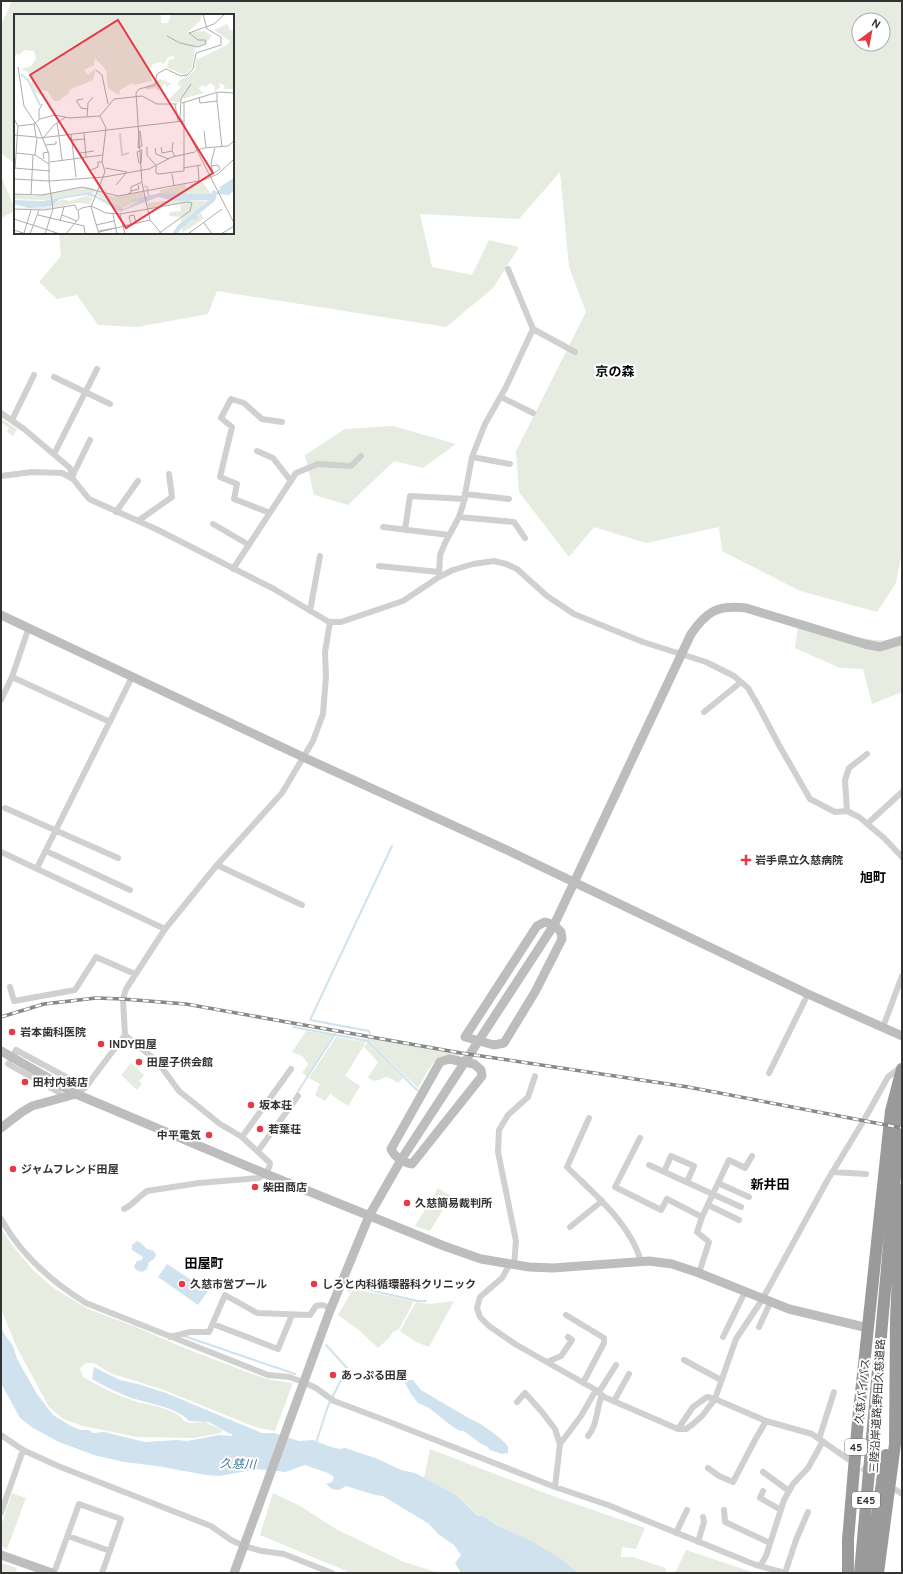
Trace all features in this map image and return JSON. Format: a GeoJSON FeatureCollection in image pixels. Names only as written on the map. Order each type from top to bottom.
{"type":"FeatureCollection","features":[{"type":"Feature","properties":{"kind":"highway","name":"久慈バイパス"},"geometry":{"type":"LineString","coordinates":[[848,1570],[848,1540],[853,1474],[891,1111],[902,1067]]}},
{"type":"Feature","properties":{"kind":"highway","name":"三陸沿岸道路;野田久慈道路"},"geometry":{"type":"LineString","coordinates":[[869,1570],[874,1432],[902,1098]]}},
{"type":"Feature","properties":{"kind":"highway"},"geometry":{"type":"LineString","coordinates":[[869,1570],[880,1492],[896,1406],[902,1190]]}},
{"type":"Feature","properties":{"kind":"highway"},"geometry":{"type":"LineString","coordinates":[[868,1328],[899,1332]]}},
{"type":"Feature","properties":{"kind":"street"},"geometry":{"type":"LineString","coordinates":[[508,269],[533,329],[575,352]]}},
{"type":"Feature","properties":{"kind":"street"},"geometry":{"type":"LineString","coordinates":[[439,574],[440,555],[459,517],[465,496],[472,457],[485,424],[501,397],[533,329]]}},
{"type":"Feature","properties":{"kind":"street"},"geometry":{"type":"LineString","coordinates":[[54,454],[97,369]]}},
{"type":"Feature","properties":{"kind":"street"},"geometry":{"type":"LineString","coordinates":[[12,420],[34,375]]}},
{"type":"Feature","properties":{"kind":"street"},"geometry":{"type":"LineString","coordinates":[[54,377],[110,404]]}},
{"type":"Feature","properties":{"kind":"street"},"geometry":{"type":"LineString","coordinates":[[501,397],[533,413]]}},
{"type":"Feature","properties":{"kind":"street"},"geometry":{"type":"LineString","coordinates":[[270,513],[234,499],[237,484],[220,477],[232,427],[221,418],[231,399],[244,403],[262,419],[282,422]]}},
{"type":"Feature","properties":{"kind":"street"},"geometry":{"type":"LineString","coordinates":[[1,414],[12,420],[70,468],[72,478]]}},
{"type":"Feature","properties":{"kind":"street"},"geometry":{"type":"LineString","coordinates":[[72,478],[90,440]]}},
{"type":"Feature","properties":{"kind":"street"},"geometry":{"type":"LineString","coordinates":[[258,451],[273,458],[291,481]]}},
{"type":"Feature","properties":{"kind":"street"},"geometry":{"type":"LineString","coordinates":[[233,569],[296,473],[318,464],[352,466],[361,456]]}},
{"type":"Feature","properties":{"kind":"street"},"geometry":{"type":"LineString","coordinates":[[472,457],[510,464]]}},
{"type":"Feature","properties":{"kind":"street"},"geometry":{"type":"LineString","coordinates":[[1,476],[32,472],[62,473],[72,478],[89,499],[138,521],[274,589],[330,622],[341,622],[403,601],[439,574],[473,564],[494,561],[506,564],[517,569],[547,596],[574,614],[643,642],[717,667],[741,682],[748,688],[810,799],[835,812],[847,810],[859,817],[884,838],[902,857]]}},
{"type":"Feature","properties":{"kind":"street"},"geometry":{"type":"LineString","coordinates":[[138,521],[172,497],[169,474]]}},
{"type":"Feature","properties":{"kind":"street"},"geometry":{"type":"LineString","coordinates":[[116,512],[138,481]]}},
{"type":"Feature","properties":{"kind":"street"},"geometry":{"type":"LineString","coordinates":[[405,530],[410,496],[465,496],[509,499]]}},
{"type":"Feature","properties":{"kind":"street"},"geometry":{"type":"LineString","coordinates":[[459,517],[514,522],[525,538]]}},
{"type":"Feature","properties":{"kind":"street"},"geometry":{"type":"LineString","coordinates":[[213,524],[249,545]]}},
{"type":"Feature","properties":{"kind":"street"},"geometry":{"type":"LineString","coordinates":[[383,527],[449,535]]}},
{"type":"Feature","properties":{"kind":"street"},"geometry":{"type":"LineString","coordinates":[[310,611],[320,556]]}},
{"type":"Feature","properties":{"kind":"street"},"geometry":{"type":"LineString","coordinates":[[379,566],[439,574]]}},
{"type":"Feature","properties":{"kind":"street"},"geometry":{"type":"LineString","coordinates":[[234,1573],[331,1308],[369,1216],[402,1157],[553,926],[691,634],[701,620],[710,613],[719,609],[734,607],[746,608],[865,644],[880,647],[902,640]]}},
{"type":"Feature","properties":{"kind":"street"},"geometry":{"type":"LineString","coordinates":[[1,615],[574,882],[808,994],[902,1036]]}},
{"type":"Feature","properties":{"kind":"street"},"geometry":{"type":"LineString","coordinates":[[1,1128],[32,1106],[76,1094],[87,1085],[125,1035],[123,999],[126,989],[135,974],[165,929],[217,865],[282,793],[313,741],[323,714],[326,676],[325,652],[330,622]]}},
{"type":"Feature","properties":{"kind":"street"},"geometry":{"type":"LineString","coordinates":[[1,700],[12,677],[28,627]]}},
{"type":"Feature","properties":{"kind":"street"},"geometry":{"type":"LineString","coordinates":[[12,677],[110,722]]}},
{"type":"Feature","properties":{"kind":"street"},"geometry":{"type":"LineString","coordinates":[[37,868],[132,677]]}},
{"type":"Feature","properties":{"kind":"street"},"geometry":{"type":"LineString","coordinates":[[704,712],[741,682]]}},
{"type":"Feature","properties":{"kind":"street"},"geometry":{"type":"LineString","coordinates":[[847,810],[845,780],[850,768],[867,754]]}},
{"type":"Feature","properties":{"kind":"street"},"geometry":{"type":"LineString","coordinates":[[867,824],[902,792]]}},
{"type":"Feature","properties":{"kind":"street"},"geometry":{"type":"LineString","coordinates":[[5,808],[118,858]]}},
{"type":"Feature","properties":{"kind":"street"},"geometry":{"type":"LineString","coordinates":[[46,851],[130,890]]}},
{"type":"Feature","properties":{"kind":"street"},"geometry":{"type":"LineString","coordinates":[[1,852],[165,929]]}},
{"type":"Feature","properties":{"kind":"street"},"geometry":{"type":"LineString","coordinates":[[217,865],[302,905]]}},
{"type":"Feature","properties":{"kind":"street"},"geometry":{"type":"LineString","coordinates":[[545,922],[553,926],[561,932],[562,939],[535,992],[504,1043],[494,1045],[465,1037],[538,926],[545,922]]}},
{"type":"Feature","properties":{"kind":"street"},"geometry":{"type":"LineString","coordinates":[[10,987],[14,1001],[75,990],[96,957],[135,974]]}},
{"type":"Feature","properties":{"kind":"street"},"geometry":{"type":"LineString","coordinates":[[883,1028],[893,997],[902,976]]}},
{"type":"Feature","properties":{"kind":"street"},"geometry":{"type":"LineString","coordinates":[[769,1074],[808,994]]}},
{"type":"Feature","properties":{"kind":"street"},"geometry":{"type":"LineString","coordinates":[[124,1209],[133,1204],[147,1191],[199,1183],[259,1178],[266,1174],[269,1170],[270,1163],[242,1137],[220,1124],[179,1090],[157,1061],[125,1035]]}},
{"type":"Feature","properties":{"kind":"street"},"geometry":{"type":"LineString","coordinates":[[63,1097],[58,1092],[8,1064],[16,1050],[77,1084],[87,1085]]}},
{"type":"Feature","properties":{"kind":"street"},"geometry":{"type":"LineString","coordinates":[[1,1051],[76,1094],[369,1216],[481,1259],[529,1267],[552,1268],[641,1261],[672,1264],[699,1273],[789,1309],[868,1328]]}},
{"type":"Feature","properties":{"kind":"street"},"geometry":{"type":"LineString","coordinates":[[449,1059],[474,1064],[481,1070],[482,1076],[412,1164],[402,1157],[394,1156],[391,1149],[440,1062],[449,1059]]}},
{"type":"Feature","properties":{"kind":"street"},"geometry":{"type":"LineString","coordinates":[[758,1327],[766,1301],[832,1172],[888,1077],[902,1067]]}},
{"type":"Feature","properties":{"kind":"street"},"geometry":{"type":"LineString","coordinates":[[242,1137],[291,1069]]}},
{"type":"Feature","properties":{"kind":"street"},"geometry":{"type":"LineString","coordinates":[[535,1076],[528,1098],[508,1115],[499,1130],[498,1152],[516,1241],[512,1264],[502,1278],[480,1297],[477,1308],[480,1317],[488,1326],[546,1362],[614,1401],[678,1429],[686,1429],[702,1416],[715,1399],[736,1339],[766,1301]]}},
{"type":"Feature","properties":{"kind":"street"},"geometry":{"type":"LineString","coordinates":[[258,1151],[298,1096]]}},
{"type":"Feature","properties":{"kind":"street"},"geometry":{"type":"LineString","coordinates":[[589,1118],[568,1167],[620,1221],[641,1261]]}},
{"type":"Feature","properties":{"kind":"street"},"geometry":{"type":"LineString","coordinates":[[640,1138],[615,1187],[661,1210],[667,1199],[702,1216]]}},
{"type":"Feature","properties":{"kind":"street"},"geometry":{"type":"LineString","coordinates":[[664,1172],[672,1156],[694,1166],[687,1182]]}},
{"type":"Feature","properties":{"kind":"street"},"geometry":{"type":"LineString","coordinates":[[699,1273],[709,1242],[697,1232],[702,1216],[729,1160],[745,1168],[752,1156]]}},
{"type":"Feature","properties":{"kind":"street"},"geometry":{"type":"LineString","coordinates":[[649,1165],[741,1207]]}},
{"type":"Feature","properties":{"kind":"street"},"geometry":{"type":"LineString","coordinates":[[832,1172],[866,1174]]}},
{"type":"Feature","properties":{"kind":"street"},"geometry":{"type":"LineString","coordinates":[[718,1183],[749,1197]]}},
{"type":"Feature","properties":{"kind":"street"},"geometry":{"type":"LineString","coordinates":[[570,1227],[602,1201]]}},
{"type":"Feature","properties":{"kind":"street"},"geometry":{"type":"LineString","coordinates":[[708,1205],[739,1220]]}},
{"type":"Feature","properties":{"kind":"street"},"geometry":{"type":"LineString","coordinates":[[1,1219],[30,1260],[64,1289],[86,1303],[268,1374],[289,1377],[302,1386],[316,1388],[334,1401],[555,1487],[608,1505],[760,1566],[785,1573],[796,1540],[808,1512]]}},
{"type":"Feature","properties":{"kind":"street"},"geometry":{"type":"LineString","coordinates":[[723,1337],[745,1292]]}},
{"type":"Feature","properties":{"kind":"street"},"geometry":{"type":"LineString","coordinates":[[170,1337],[190,1332],[209,1332],[225,1295],[257,1313],[292,1315],[310,1314],[316,1306],[322,1305],[331,1308]]}},
{"type":"Feature","properties":{"kind":"street"},"geometry":{"type":"LineString","coordinates":[[213,1324],[278,1349],[292,1315]]}},
{"type":"Feature","properties":{"kind":"street"},"geometry":{"type":"LineString","coordinates":[[566,1315],[604,1338],[604,1343],[583,1383]]}},
{"type":"Feature","properties":{"kind":"street"},"geometry":{"type":"LineString","coordinates":[[546,1362],[561,1356],[572,1340],[568,1337]]}},
{"type":"Feature","properties":{"kind":"street"},"geometry":{"type":"LineString","coordinates":[[684,1360],[721,1380]]}},
{"type":"Feature","properties":{"kind":"street"},"geometry":{"type":"LineString","coordinates":[[560,1444],[599,1393],[616,1365]]}},
{"type":"Feature","properties":{"kind":"street"},"geometry":{"type":"LineString","coordinates":[[614,1401],[629,1374]]}},
{"type":"Feature","properties":{"kind":"street"},"geometry":{"type":"LineString","coordinates":[[760,1566],[766,1556],[781,1510],[789,1491],[793,1484],[808,1468],[821,1440],[834,1392]]}},
{"type":"Feature","properties":{"kind":"street"},"geometry":{"type":"LineString","coordinates":[[517,1402],[525,1393],[555,1429],[560,1444],[555,1487]]}},
{"type":"Feature","properties":{"kind":"street"},"geometry":{"type":"LineString","coordinates":[[588,1436],[597,1417],[599,1393]]}},
{"type":"Feature","properties":{"kind":"street"},"geometry":{"type":"LineString","coordinates":[[678,1429],[693,1407],[707,1397],[766,1421],[812,1434],[848,1459]]}},
{"type":"Feature","properties":{"kind":"street"},"geometry":{"type":"LineString","coordinates":[[708,1468],[719,1476],[733,1482],[751,1446],[766,1421]]}},
{"type":"Feature","properties":{"kind":"street"},"geometry":{"type":"LineString","coordinates":[[1,1435],[23,1450],[58,1466],[211,1526],[231,1540],[244,1546],[262,1551],[284,1554],[332,1573]]}},
{"type":"Feature","properties":{"kind":"street"},"geometry":{"type":"LineString","coordinates":[[1,1513],[23,1450]]}},
{"type":"Feature","properties":{"kind":"street"},"geometry":{"type":"LineString","coordinates":[[763,1472],[789,1491]]}},
{"type":"Feature","properties":{"kind":"street"},"geometry":{"type":"LineString","coordinates":[[896,1490],[902,1494]]}},
{"type":"Feature","properties":{"kind":"street"},"geometry":{"type":"LineString","coordinates":[[763,1491],[760,1498],[781,1510]]}},
{"type":"Feature","properties":{"kind":"street"},"geometry":{"type":"LineString","coordinates":[[1,1554],[53,1573],[79,1504],[121,1519],[102,1573]]}},
{"type":"Feature","properties":{"kind":"street"},"geometry":{"type":"LineString","coordinates":[[676,1533],[687,1510]]}},
{"type":"Feature","properties":{"kind":"street"},"geometry":{"type":"LineString","coordinates":[[724,1510],[725,1522],[770,1543]]}},
{"type":"Feature","properties":{"kind":"street"},"geometry":{"type":"LineString","coordinates":[[698,1542],[704,1522],[703,1517]]}},
{"type":"Feature","properties":{"kind":"street"},"geometry":{"type":"LineString","coordinates":[[68,1536],[110,1551]]}},
{"type":"Feature","properties":{"kind":"shaded area"},"geometry":{"type":"Polygon","coordinates":[[[12,1],[902,1],[902,551],[896,583],[877,612],[800,591],[722,551],[719,527],[646,543],[594,527],[569,557],[519,492],[516,451],[586,312],[569,267],[560,172],[519,219],[420,214],[432,267],[472,275],[489,240],[519,247],[493,288],[446,327],[217,291],[208,314],[137,327],[98,325],[77,295],[57,299],[39,282],[61,256],[59,234],[234,234],[234,14],[14,14],[14,163],[1,153],[1,25],[12,1]]]}},
{"type":"Feature","properties":{"kind":"shaded area"},"geometry":{"type":"Polygon","coordinates":[[[1,176],[14,207],[14,212],[1,218],[1,176]]]}},
{"type":"Feature","properties":{"kind":"shaded area"},"geometry":{"type":"Polygon","coordinates":[[[1,419],[17,429],[13,436],[7,432],[9,428],[1,422],[1,419]]]}},
{"type":"Feature","properties":{"kind":"shaded area"},"geometry":{"type":"Polygon","coordinates":[[[393,426],[456,444],[423,468],[394,461],[348,505],[314,495],[305,455],[345,429],[393,426]]]}},
{"type":"Feature","properties":{"kind":"shaded area"},"geometry":{"type":"Polygon","coordinates":[[[799,619],[864,638],[890,640],[902,638],[902,692],[872,704],[863,669],[840,668],[795,648],[799,619]]]}},
{"type":"Feature","properties":{"kind":"shaded area"},"geometry":{"type":"Polygon","coordinates":[[[306,1031],[333,1035],[307,1076],[302,1073],[308,1064],[302,1056],[292,1052],[306,1031]]]}},
{"type":"Feature","properties":{"kind":"shaded area"},"geometry":{"type":"Polygon","coordinates":[[[336,1037],[366,1042],[345,1076],[360,1086],[348,1106],[330,1094],[325,1101],[315,1095],[320,1084],[309,1078],[336,1037]]]}},
{"type":"Feature","properties":{"kind":"shaded area"},"geometry":{"type":"Polygon","coordinates":[[[371,1037],[460,1054],[457,1057],[449,1056],[437,1060],[429,1069],[418,1088],[369,1042],[371,1037]]]}},
{"type":"Feature","properties":{"kind":"shaded area"},"geometry":{"type":"Polygon","coordinates":[[[367,1043],[403,1078],[398,1083],[388,1077],[373,1081],[368,1077],[378,1062],[364,1047],[367,1043]]]}},
{"type":"Feature","properties":{"kind":"shaded area"},"geometry":{"type":"Polygon","coordinates":[[[131,1063],[144,1075],[139,1081],[142,1084],[137,1090],[121,1075],[131,1063]]]}},
{"type":"Feature","properties":{"kind":"shaded area"},"geometry":{"type":"Polygon","coordinates":[[[438,1188],[451,1196],[430,1231],[415,1226],[438,1188]]]}},
{"type":"Feature","properties":{"kind":"shaded area"},"geometry":{"type":"Polygon","coordinates":[[[1,1228],[12,1245],[32,1269],[52,1287],[88,1309],[255,1375],[271,1380],[293,1383],[275,1431],[255,1427],[164,1390],[110,1373],[94,1363],[86,1363],[80,1368],[83,1377],[127,1399],[169,1410],[184,1421],[190,1423],[205,1422],[222,1430],[221,1433],[194,1438],[137,1437],[83,1426],[63,1419],[49,1407],[17,1348],[1,1309],[1,1228]]]}},
{"type":"Feature","properties":{"kind":"shaded area"},"geometry":{"type":"Polygon","coordinates":[[[353,1289],[414,1301],[399,1329],[393,1332],[378,1348],[359,1330],[338,1315],[353,1289]]]}},
{"type":"Feature","properties":{"kind":"shaded area"},"geometry":{"type":"Polygon","coordinates":[[[454,1301],[429,1347],[416,1342],[400,1331],[416,1302],[430,1304],[454,1301]]]}},
{"type":"Feature","properties":{"kind":"shaded area"},"geometry":{"type":"Polygon","coordinates":[[[430,1449],[558,1498],[645,1528],[636,1549],[622,1547],[621,1557],[633,1557],[665,1568],[667,1573],[578,1573],[563,1560],[532,1541],[496,1525],[483,1516],[479,1516],[456,1495],[424,1478],[430,1449]]]}},
{"type":"Feature","properties":{"kind":"shaded area"},"geometry":{"type":"Polygon","coordinates":[[[12,1493],[26,1498],[7,1549],[1,1546],[1,1526],[12,1493]]]}},
{"type":"Feature","properties":{"kind":"shaded area"},"geometry":{"type":"Polygon","coordinates":[[[273,1493],[300,1506],[336,1529],[404,1562],[439,1573],[351,1573],[260,1535],[273,1493]]]}},
{"type":"Feature","properties":{"kind":"shaded area"},"geometry":{"type":"Polygon","coordinates":[[[686,1550],[755,1573],[675,1573],[686,1550]]]}},
{"type":"Feature","properties":{"kind":"shaded area"},"geometry":{"type":"Polygon","coordinates":[[[1,1563],[17,1568],[15,1573],[1,1573],[1,1563]]]}},
{"type":"Feature","properties":{"kind":"water"},"geometry":{"type":"Polygon","coordinates":[[[137,1241],[147,1249],[154,1251],[156,1255],[154,1259],[149,1262],[147,1269],[142,1272],[136,1270],[134,1266],[137,1261],[142,1260],[143,1257],[132,1250],[132,1245],[137,1241]]]}},
{"type":"Feature","properties":{"kind":"water","name":"久慈市営プール"},"geometry":{"type":"Polygon","coordinates":[[[167,1264],[208,1291],[198,1305],[158,1277],[167,1264]]]}},
{"type":"Feature","properties":{"kind":"water","name":"久慈川"},"geometry":{"type":"Polygon","coordinates":[[[1,1324],[3,1332],[13,1346],[17,1359],[37,1394],[53,1415],[80,1430],[89,1430],[93,1433],[104,1432],[145,1442],[176,1440],[187,1441],[219,1435],[232,1436],[232,1434],[209,1422],[189,1421],[168,1408],[126,1396],[113,1390],[92,1379],[94,1367],[120,1380],[166,1393],[262,1433],[274,1433],[299,1441],[313,1440],[339,1449],[345,1448],[378,1459],[401,1470],[415,1473],[456,1495],[478,1516],[483,1516],[496,1525],[532,1541],[563,1560],[578,1573],[461,1573],[455,1563],[461,1555],[454,1545],[438,1534],[429,1524],[383,1496],[346,1486],[339,1490],[332,1489],[326,1484],[332,1482],[334,1477],[328,1473],[305,1465],[285,1472],[258,1469],[220,1476],[206,1475],[157,1466],[124,1462],[94,1455],[59,1442],[33,1428],[20,1418],[1,1383],[1,1324]]]}},
{"type":"Feature","properties":{"kind":"water"},"geometry":{"type":"Polygon","coordinates":[[[408,1380],[413,1380],[421,1390],[491,1431],[506,1444],[508,1447],[508,1453],[502,1454],[490,1450],[488,1447],[481,1444],[464,1431],[460,1431],[453,1427],[429,1408],[418,1403],[405,1383],[408,1380]]]}},
{"type":"Feature","properties":{"kind":"waterway"},"geometry":{"type":"LineString","coordinates":[[370,1034],[369,1031],[310,1020],[392,846]]}},
{"type":"Feature","properties":{"kind":"waterway"},"geometry":{"type":"LineString","coordinates":[[293,1027],[368,1041]]}},
{"type":"Feature","properties":{"kind":"waterway"},"geometry":{"type":"LineString","coordinates":[[297,1093],[335,1034]]}},
{"type":"Feature","properties":{"kind":"waterway"},"geometry":{"type":"LineString","coordinates":[[369,1037],[368,1042],[417,1090]]}},
{"type":"Feature","properties":{"kind":"waterway"},"geometry":{"type":"LineString","coordinates":[[349,1291],[356,1287],[418,1301],[426,1301]]}},
{"type":"Feature","properties":{"kind":"waterway"},"geometry":{"type":"LineString","coordinates":[[184,1336],[295,1374]]}},
{"type":"Feature","properties":{"kind":"waterway"},"geometry":{"type":"LineString","coordinates":[[316,1443],[328,1406],[347,1368],[326,1345]]}},
{"type":"Feature","properties":{"kind":"tunnel"},"geometry":{"type":"LineString","coordinates":[[854,1463],[883,1482]]}},
{"type":"Feature","properties":{"kind":"railway"},"geometry":{"type":"LineString","coordinates":[[1,1017],[44,1004],[96,998],[186,1004],[461,1053],[688,1087],[902,1128]]}},
{"type":"Feature","properties":{"kind":"place","name":"岩手県立久慈病院"},"geometry":{"type":"Point","coordinates":[746,860]}},
{"type":"Feature","properties":{"kind":"place","name":"岩本歯科医院"},"geometry":{"type":"Point","coordinates":[12,1032]}},
{"type":"Feature","properties":{"kind":"place","name":"INDY田屋"},"geometry":{"type":"Point","coordinates":[101,1044]}},
{"type":"Feature","properties":{"kind":"place","name":"田屋子供会館"},"geometry":{"type":"Point","coordinates":[139,1062]}},
{"type":"Feature","properties":{"kind":"place","name":"田村内装店"},"geometry":{"type":"Point","coordinates":[25,1082]}},
{"type":"Feature","properties":{"kind":"place","name":"坂本荘"},"geometry":{"type":"Point","coordinates":[251,1105]}},
{"type":"Feature","properties":{"kind":"place","name":"若葉荘"},"geometry":{"type":"Point","coordinates":[260,1129]}},
{"type":"Feature","properties":{"kind":"place","name":"中平電気"},"geometry":{"type":"Point","coordinates":[209,1135]}},
{"type":"Feature","properties":{"kind":"place","name":"ジャムフレンド田屋"},"geometry":{"type":"Point","coordinates":[13,1169]}},
{"type":"Feature","properties":{"kind":"place","name":"柴田商店"},"geometry":{"type":"Point","coordinates":[255,1187]}},
{"type":"Feature","properties":{"kind":"place","name":"久慈簡易裁判所"},"geometry":{"type":"Point","coordinates":[407,1203]}},
{"type":"Feature","properties":{"kind":"place","name":"久慈市営プール"},"geometry":{"type":"Point","coordinates":[182,1284]}},
{"type":"Feature","properties":{"kind":"place","name":"しろと内科循環器科クリニック"},"geometry":{"type":"Point","coordinates":[314,1284]}},
{"type":"Feature","properties":{"kind":"place","name":"あっぷる田屋"},"geometry":{"type":"Point","coordinates":[333,1375]}},
{"type":"Feature","properties":{"kind":"district","name":"京の森"},"geometry":{"type":"Point","coordinates":[615,371]}},
{"type":"Feature","properties":{"kind":"district","name":"旭町"},"geometry":{"type":"Point","coordinates":[873,877]}},
{"type":"Feature","properties":{"kind":"district","name":"新井田"},"geometry":{"type":"Point","coordinates":[770,1184]}},
{"type":"Feature","properties":{"kind":"district","name":"田屋町"},"geometry":{"type":"Point","coordinates":[204,1263]}}]}
